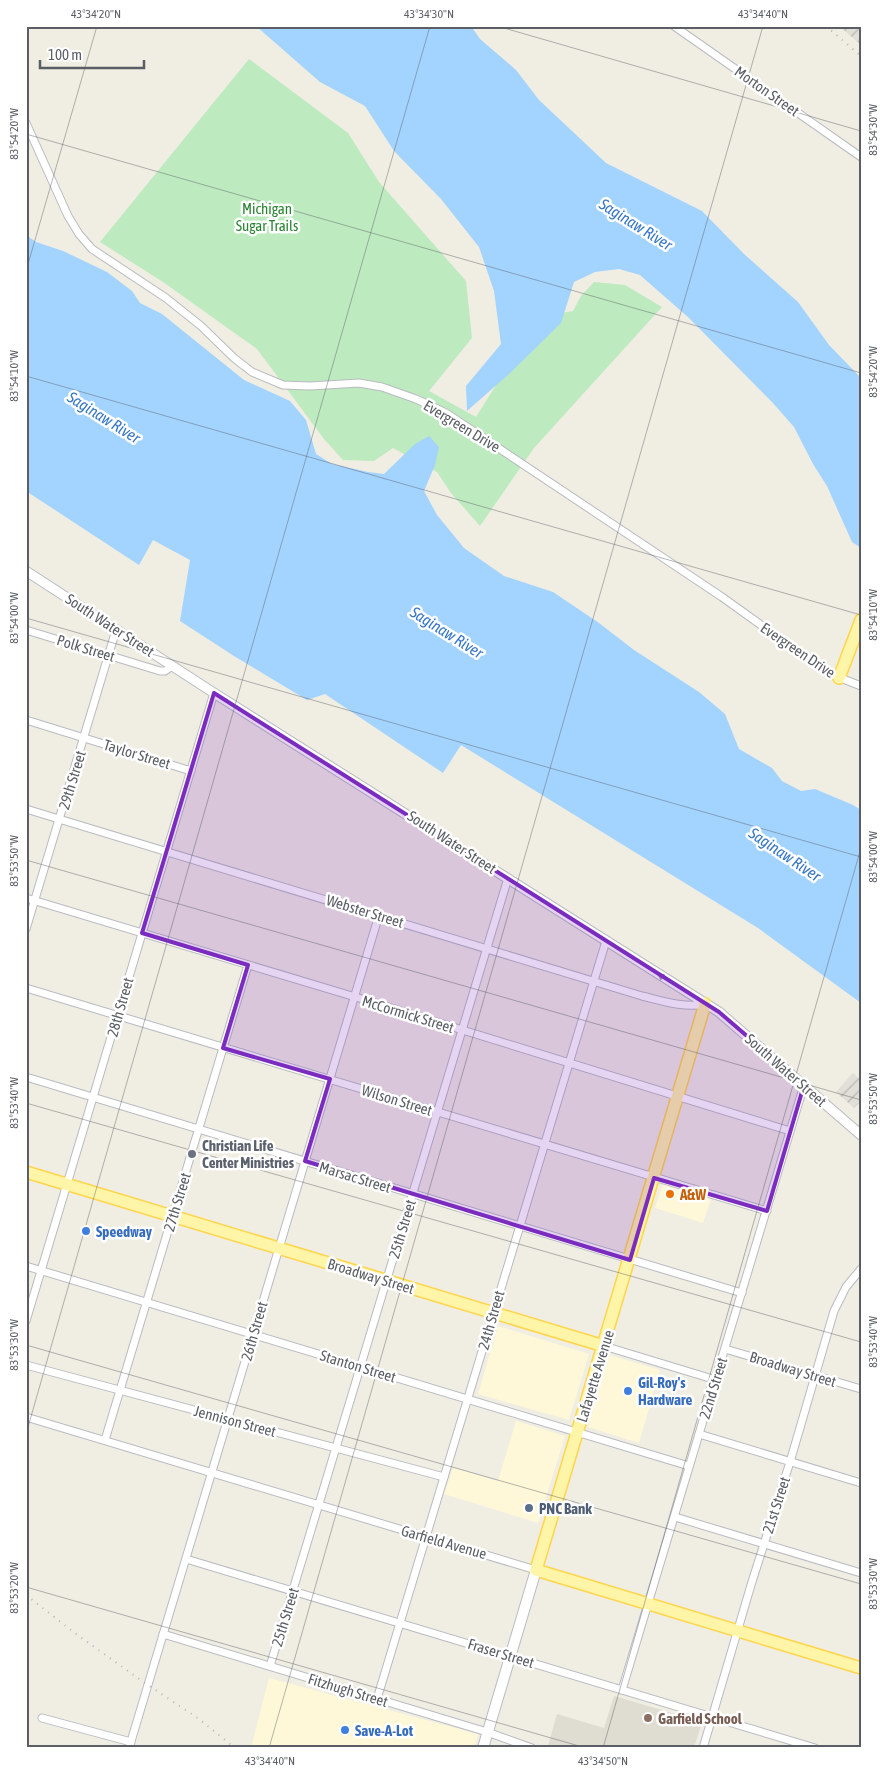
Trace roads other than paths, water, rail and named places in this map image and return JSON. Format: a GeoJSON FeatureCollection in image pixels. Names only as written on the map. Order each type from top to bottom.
{"type":"FeatureCollection","features":[{"type":"Feature","properties":{"kind":"main road"},"geometry":{"type":"LineString","coordinates":[[839,678],[861,620]]}},
{"type":"Feature","properties":{"kind":"main road","name":"Lafayette Avenue"},"geometry":{"type":"LineString","coordinates":[[483,1748],[705,1004]]}},
{"type":"Feature","properties":{"kind":"main road","name":"Broadway Street"},"geometry":{"type":"LineString","coordinates":[[26,1172],[604,1346]]}},
{"type":"Feature","properties":{"kind":"main road","name":"Garfield Avenue"},"geometry":{"type":"LineString","coordinates":[[536,1570],[861,1668]]}},
{"type":"Feature","properties":{"kind":"street","name":"Morton Street"},"geometry":{"type":"LineString","coordinates":[[674,26],[861,157]]}},
{"type":"Feature","properties":{"kind":"street","name":"Evergreen Drive"},"geometry":{"type":"LineString","coordinates":[[26,123],[68,216],[79,234],[92,249],[166,298],[201,326],[234,358],[252,372],[283,385],[310,386],[359,383],[382,387],[416,399],[446,413],[722,597],[828,673],[861,686]]}},
{"type":"Feature","properties":{"kind":"street","name":"South Water Street"},"geometry":{"type":"LineString","coordinates":[[26,571],[214,693],[719,1012],[861,1135]]}},
{"type":"Feature","properties":{"kind":"street","name":"Polk Street"},"geometry":{"type":"LineString","coordinates":[[26,630],[160,670],[166,671],[172,666]]}},
{"type":"Feature","properties":{"kind":"street","name":"29th Street"},"geometry":{"type":"LineString","coordinates":[[26,929],[116,630]]}},
{"type":"Feature","properties":{"kind":"street","name":"28th Street"},"geometry":{"type":"LineString","coordinates":[[26,1321],[214,693]]}},
{"type":"Feature","properties":{"kind":"street","name":"Taylor Street"},"geometry":{"type":"LineString","coordinates":[[26,720],[191,771]]}},
{"type":"Feature","properties":{"kind":"street","name":"Webster Street"},"geometry":{"type":"LineString","coordinates":[[26,809],[671,1004],[695,1006],[705,1004]]}},
{"type":"Feature","properties":{"kind":"street","name":"25th Street"},"geometry":{"type":"LineString","coordinates":[[270,1666],[508,878]]}},
{"type":"Feature","properties":{"kind":"street","name":"McCormick Street"},"geometry":{"type":"LineString","coordinates":[[26,898],[790,1131]]}},
{"type":"Feature","properties":{"kind":"street","name":"26th Street"},"geometry":{"type":"LineString","coordinates":[[130,1745],[379,915]]}},
{"type":"Feature","properties":{"kind":"street","name":"24th Street"},"geometry":{"type":"LineString","coordinates":[[378,1699],[606,941]]}},
{"type":"Feature","properties":{"kind":"street","name":"27th Street"},"geometry":{"type":"LineString","coordinates":[[105,1440],[248,965]]}},
{"type":"Feature","properties":{"kind":"street","name":"Wilson Street"},"geometry":{"type":"LineString","coordinates":[[26,988],[767,1211]]}},
{"type":"Feature","properties":{"kind":"street","name":"Marsac Street"},"geometry":{"type":"LineString","coordinates":[[26,1077],[742,1293]]}},
{"type":"Feature","properties":{"kind":"street","name":"22nd Street"},"geometry":{"type":"LineString","coordinates":[[622,1690],[804,1085]]}},
{"type":"Feature","properties":{"kind":"street","name":"Stanton Street"},"geometry":{"type":"LineString","coordinates":[[26,1266],[689,1466]]}},
{"type":"Feature","properties":{"kind":"street","name":"21st Street"},"geometry":{"type":"LineString","coordinates":[[704,1748],[834,1311],[846,1287],[861,1269]]}},
{"type":"Feature","properties":{"kind":"street","name":"Broadway Street"},"geometry":{"type":"LineString","coordinates":[[604,1346],[716,1380]]}},
{"type":"Feature","properties":{"kind":"street","name":"Broadway Street"},"geometry":{"type":"LineString","coordinates":[[725,1349],[861,1389]]}},
{"type":"Feature","properties":{"kind":"street","name":"Jennison Street"},"geometry":{"type":"LineString","coordinates":[[26,1365],[444,1477]]}},
{"type":"Feature","properties":{"kind":"street","name":"Garfield Avenue"},"geometry":{"type":"LineString","coordinates":[[26,1417],[536,1570]]}},
{"type":"Feature","properties":{"kind":"street"},"geometry":{"type":"LineString","coordinates":[[699,1434],[861,1483]]}},
{"type":"Feature","properties":{"kind":"street"},"geometry":{"type":"LineString","coordinates":[[674,1517],[861,1573]]}},
{"type":"Feature","properties":{"kind":"street","name":"Fraser Street"},"geometry":{"type":"LineString","coordinates":[[186,1559],[816,1748]]}},
{"type":"Feature","properties":{"kind":"street","name":"Fitzhugh Street"},"geometry":{"type":"LineString","coordinates":[[163,1634],[487,1732],[532,1748]]}},
{"type":"Feature","properties":{"kind":"street"},"geometry":{"type":"LineString","coordinates":[[42,1718],[130,1745]]}},
{"type":"Feature","properties":{"kind":"water","name":"Saginaw River"},"geometry":{"type":"Polygon","coordinates":[[[256,26],[471,26],[480,39],[516,70],[539,100],[606,163],[702,211],[744,254],[798,302],[829,345],[861,378],[861,548],[852,542],[827,486],[794,427],[689,318],[640,275],[619,269],[595,272],[574,282],[561,323],[509,374],[467,411],[466,386],[501,344],[494,291],[479,247],[441,199],[394,151],[365,106],[320,82],[256,26]]]}},
{"type":"Feature","properties":{"kind":"water","name":"Saginaw River"},"geometry":{"type":"Polygon","coordinates":[[[26,235],[36,242],[63,251],[107,272],[132,291],[140,303],[162,314],[244,380],[290,401],[306,420],[316,454],[332,464],[384,474],[415,444],[429,436],[439,447],[435,465],[424,491],[437,515],[464,548],[504,576],[553,592],[599,623],[634,650],[699,692],[725,714],[739,749],[772,768],[782,781],[801,791],[815,789],[861,810],[861,1003],[758,928],[461,745],[443,773],[325,694],[307,700],[234,656],[180,621],[190,560],[153,540],[139,565],[26,491],[26,235]]]}},
{"type":"Feature","properties":{"kind":"railway"},"geometry":{"type":"LineString","coordinates":[[826,26],[861,56]]}},
{"type":"Feature","properties":{"kind":"railway"},"geometry":{"type":"LineString","coordinates":[[26,1595],[72,1631],[199,1719],[235,1748]]}},
{"type":"Feature","properties":{"kind":"place","name":"Christian Life Center Ministries"},"geometry":{"type":"Point","coordinates":[192,1154]}},
{"type":"Feature","properties":{"kind":"place","name":"A&W"},"geometry":{"type":"Point","coordinates":[670,1194]}},
{"type":"Feature","properties":{"kind":"place","name":"Speedway"},"geometry":{"type":"Point","coordinates":[86,1231]}},
{"type":"Feature","properties":{"kind":"place","name":"Gil-Roy's Hardware"},"geometry":{"type":"Point","coordinates":[628,1391]}},
{"type":"Feature","properties":{"kind":"place","name":"PNC Bank"},"geometry":{"type":"Point","coordinates":[529,1508]}},
{"type":"Feature","properties":{"kind":"place","name":"Garfield School"},"geometry":{"type":"Point","coordinates":[648,1718]}},
{"type":"Feature","properties":{"kind":"place","name":"Save-A-Lot"},"geometry":{"type":"Point","coordinates":[345,1730]}},
{"type":"Feature","properties":{"kind":"park label","name":"Michigan Sugar Trails"},"geometry":{"type":"Point","coordinates":[267,216]}}]}
